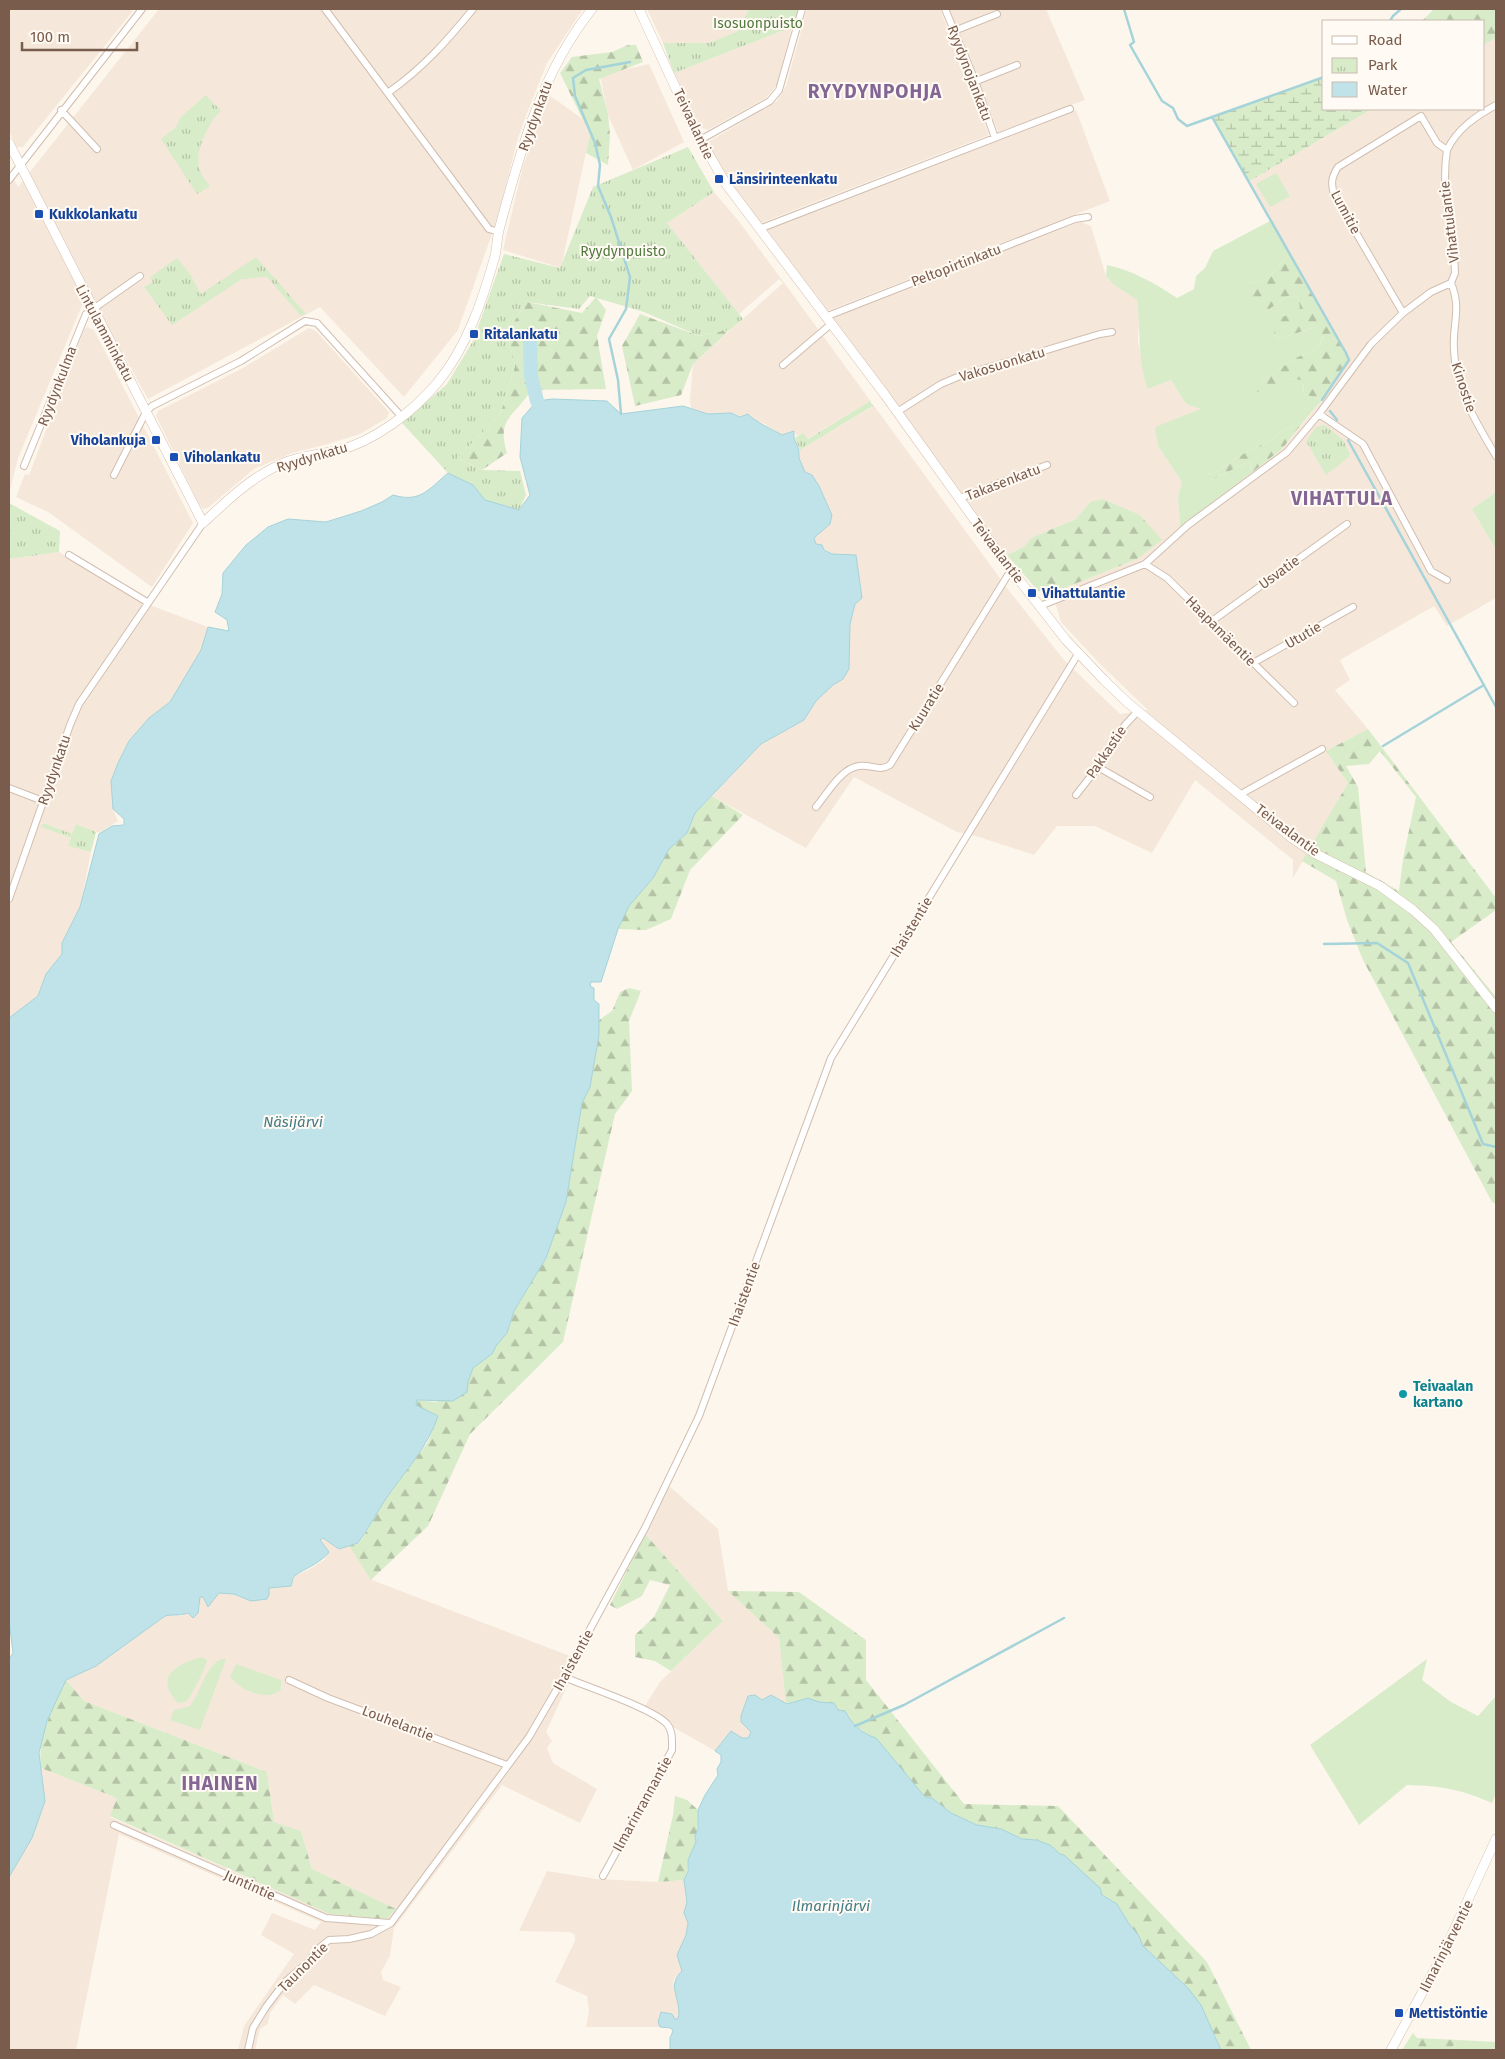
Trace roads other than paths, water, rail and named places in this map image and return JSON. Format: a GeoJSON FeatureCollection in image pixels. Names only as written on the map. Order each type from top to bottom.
{"type":"FeatureCollection","features":[{"type":"Feature","properties":{"kind":"main road","name":"Ryydynkatu"},"geometry":{"type":"LineString","coordinates":[[203,523],[243,486],[282,464],[352,445],[373,436],[401,416],[438,382],[462,346],[488,276],[528,128],[536,107],[552,70],[578,27],[592,9]]}},
{"type":"Feature","properties":{"kind":"main road","name":"Teivaalantie"},"geometry":{"type":"LineString","coordinates":[[639,9],[700,140],[726,184],[898,412],[1011,570],[1078,654],[1138,711],[1292,838],[1316,854],[1380,886],[1413,910],[1434,929],[1496,1008]]}},
{"type":"Feature","properties":{"kind":"main road","name":"Lintulamminkatu"},"geometry":{"type":"LineString","coordinates":[[9,143],[203,523]]}},
{"type":"Feature","properties":{"kind":"main road","name":"Ilmarinjärventie"},"geometry":{"type":"LineString","coordinates":[[1391,2050],[1441,1958],[1496,1839]]}},
{"type":"Feature","properties":{"kind":"street"},"geometry":{"type":"LineString","coordinates":[[9,180],[142,9]]}},
{"type":"Feature","properties":{"kind":"street"},"geometry":{"type":"LineString","coordinates":[[326,9],[490,229],[499,232]]}},
{"type":"Feature","properties":{"kind":"street"},"geometry":{"type":"LineString","coordinates":[[389,92],[411,76],[439,50],[473,9]]}},
{"type":"Feature","properties":{"kind":"street"},"geometry":{"type":"LineString","coordinates":[[700,140],[770,101],[775,96],[779,90],[802,9]]}},
{"type":"Feature","properties":{"kind":"street","name":"Ryydynojankatu"},"geometry":{"type":"LineString","coordinates":[[945,9],[995,138]]}},
{"type":"Feature","properties":{"kind":"street"},"geometry":{"type":"LineString","coordinates":[[954,31],[997,14]]}},
{"type":"Feature","properties":{"kind":"street"},"geometry":{"type":"LineString","coordinates":[[974,82],[1018,65]]}},
{"type":"Feature","properties":{"kind":"street"},"geometry":{"type":"LineString","coordinates":[[1447,150],[1453,137],[1477,116],[1496,104]]}},
{"type":"Feature","properties":{"kind":"street"},"geometry":{"type":"LineString","coordinates":[[62,110],[97,149]]}},
{"type":"Feature","properties":{"kind":"street"},"geometry":{"type":"LineString","coordinates":[[759,228],[1070,110]]}},
{"type":"Feature","properties":{"kind":"street","name":"Lumitie"},"geometry":{"type":"LineString","coordinates":[[1403,314],[1334,195],[1331,184],[1333,175],[1338,167],[1421,116],[1437,143],[1447,150]]}},
{"type":"Feature","properties":{"kind":"street","name":"Vihattulantie"},"geometry":{"type":"LineString","coordinates":[[1040,606],[1145,564],[1188,525],[1287,452],[1319,414],[1371,344],[1403,314],[1431,292],[1451,283],[1454,278],[1455,267],[1444,192],[1443,172],[1447,150]]}},
{"type":"Feature","properties":{"kind":"street","name":"Peltopirtinkatu"},"geometry":{"type":"LineString","coordinates":[[783,365],[828,320],[1075,219],[1088,217]]}},
{"type":"Feature","properties":{"kind":"street"},"geometry":{"type":"LineString","coordinates":[[92,308],[140,276]]}},
{"type":"Feature","properties":{"kind":"street","name":"Kinostie"},"geometry":{"type":"LineString","coordinates":[[1451,283],[1458,305],[1454,352],[1458,376],[1465,400],[1496,456]]}},
{"type":"Feature","properties":{"kind":"street","name":"Ryydynkulma"},"geometry":{"type":"LineString","coordinates":[[24,466],[84,317],[92,308]]}},
{"type":"Feature","properties":{"kind":"street"},"geometry":{"type":"LineString","coordinates":[[114,474],[146,412],[152,406],[233,366],[306,321],[320,326],[401,416]]}},
{"type":"Feature","properties":{"kind":"street","name":"Vakosuonkatu"},"geometry":{"type":"LineString","coordinates":[[898,412],[941,384],[960,376],[1112,332]]}},
{"type":"Feature","properties":{"kind":"street"},"geometry":{"type":"LineString","coordinates":[[1319,414],[1363,444],[1431,571],[1447,580]]}},
{"type":"Feature","properties":{"kind":"street","name":"Takasenkatu"},"geometry":{"type":"LineString","coordinates":[[960,498],[1047,465]]}},
{"type":"Feature","properties":{"kind":"street","name":"Ryydynkatu"},"geometry":{"type":"LineString","coordinates":[[9,899],[10,888],[79,704],[203,523]]}},
{"type":"Feature","properties":{"kind":"street","name":"Usvatie"},"geometry":{"type":"LineString","coordinates":[[1212,621],[1347,524]]}},
{"type":"Feature","properties":{"kind":"street"},"geometry":{"type":"LineString","coordinates":[[69,555],[148,602]]}},
{"type":"Feature","properties":{"kind":"street","name":"Haapamäentie"},"geometry":{"type":"LineString","coordinates":[[1145,564],[1167,578],[1294,703]]}},
{"type":"Feature","properties":{"kind":"street","name":"Kuuratie"},"geometry":{"type":"LineString","coordinates":[[816,807],[848,770],[859,766],[884,769],[890,766],[1011,570]]}},
{"type":"Feature","properties":{"kind":"street","name":"Ututie"},"geometry":{"type":"LineString","coordinates":[[1254,663],[1353,606]]}},
{"type":"Feature","properties":{"kind":"street","name":"Ihaistentie"},"geometry":{"type":"LineString","coordinates":[[391,1923],[529,1737],[564,1678],[645,1528],[699,1416],[830,1058],[1078,654]]}},
{"type":"Feature","properties":{"kind":"street","name":"Pakkastie"},"geometry":{"type":"LineString","coordinates":[[1076,795],[1098,767],[1125,725],[1138,711]]}},
{"type":"Feature","properties":{"kind":"street"},"geometry":{"type":"LineString","coordinates":[[1241,794],[1322,749]]}},
{"type":"Feature","properties":{"kind":"street"},"geometry":{"type":"LineString","coordinates":[[1098,767],[1150,797]]}},
{"type":"Feature","properties":{"kind":"street"},"geometry":{"type":"LineString","coordinates":[[9,788],[43,801]]}},
{"type":"Feature","properties":{"kind":"street","name":"Ilmarinrannantie"},"geometry":{"type":"LineString","coordinates":[[564,1678],[653,1714],[667,1724],[672,1738],[672,1750],[603,1876]]}},
{"type":"Feature","properties":{"kind":"street","name":"Louhelantie"},"geometry":{"type":"LineString","coordinates":[[289,1680],[328,1698],[507,1765]]}},
{"type":"Feature","properties":{"kind":"street","name":"Juntintie"},"geometry":{"type":"LineString","coordinates":[[114,1825],[326,1918],[391,1923]]}},
{"type":"Feature","properties":{"kind":"street","name":"Taunontie"},"geometry":{"type":"LineString","coordinates":[[248,2050],[253,2028],[266,2007],[285,1982],[308,1962],[318,1948],[330,1940],[349,1939],[371,1934],[391,1923]]}},
{"type":"Feature","properties":{"kind":"water","name":"Näsijärvi"},"geometry":{"type":"Polygon","coordinates":[[[552,399],[607,401],[621,414],[683,406],[708,414],[731,413],[740,417],[748,414],[759,423],[782,435],[794,431],[799,458],[805,472],[812,475],[819,486],[832,515],[830,524],[814,538],[816,544],[822,545],[824,550],[832,554],[856,555],[862,598],[855,604],[850,624],[849,669],[843,679],[833,685],[816,701],[804,720],[761,744],[695,813],[687,833],[669,849],[653,878],[629,906],[618,929],[601,982],[591,982],[590,986],[594,988],[594,1000],[599,1004],[599,1035],[590,1087],[582,1103],[566,1202],[546,1258],[514,1311],[507,1333],[492,1354],[473,1368],[467,1392],[453,1401],[417,1400],[416,1405],[438,1416],[428,1439],[385,1500],[358,1543],[339,1549],[323,1538],[320,1540],[329,1552],[295,1576],[291,1586],[269,1588],[267,1599],[251,1601],[234,1594],[219,1593],[208,1607],[203,1597],[200,1597],[198,1613],[193,1618],[188,1613],[165,1616],[96,1666],[66,1680],[47,1721],[39,1753],[45,1801],[32,1838],[9,1877],[9,1659],[13,1653],[9,1620],[9,1018],[38,996],[46,974],[62,954],[62,943],[80,907],[99,834],[112,826],[124,825],[124,819],[113,809],[111,781],[129,741],[149,718],[170,702],[201,650],[208,627],[229,631],[227,620],[215,612],[222,594],[223,573],[246,545],[268,527],[288,519],[326,522],[361,511],[393,495],[402,497],[417,496],[429,490],[448,473],[473,485],[485,500],[519,510],[530,495],[520,457],[522,418],[537,401],[552,399]]]}},
{"type":"Feature","properties":{"kind":"water","name":"Ilmarinjärvi"},"geometry":{"type":"Polygon","coordinates":[[[755,1695],[762,1700],[771,1695],[787,1704],[808,1698],[819,1702],[834,1703],[838,1710],[845,1711],[858,1728],[876,1738],[925,1797],[932,1798],[951,1813],[977,1825],[1001,1829],[1022,1839],[1036,1840],[1050,1845],[1060,1854],[1064,1855],[1100,1888],[1102,1895],[1117,1904],[1139,1936],[1143,1946],[1188,1988],[1201,2005],[1221,2050],[670,2050],[670,2038],[673,2031],[671,2028],[660,2027],[658,2022],[661,2012],[672,2014],[675,2019],[678,2019],[679,2012],[675,1982],[682,1971],[677,1955],[686,1935],[688,1923],[684,1913],[687,1902],[684,1880],[688,1871],[688,1860],[696,1842],[698,1810],[718,1775],[717,1769],[721,1762],[721,1755],[715,1751],[731,1731],[742,1738],[748,1738],[751,1732],[741,1722],[741,1716],[748,1696],[755,1695]]]}},
{"type":"Feature","properties":{"kind":"waterway"},"geometry":{"type":"LineString","coordinates":[[1124,9],[1134,42],[1130,45],[1162,101],[1173,108],[1178,119],[1187,126],[1212,117],[1346,353],[1349,360],[1322,400]]}},
{"type":"Feature","properties":{"kind":"waterway"},"geometry":{"type":"LineString","coordinates":[[1391,20],[1401,9]]}},
{"type":"Feature","properties":{"kind":"waterway"},"geometry":{"type":"LineString","coordinates":[[621,414],[618,380],[609,339],[626,309],[630,277],[611,217],[598,186],[600,165],[595,143],[575,96],[573,78],[586,70],[630,62]]}},
{"type":"Feature","properties":{"kind":"waterway"},"geometry":{"type":"LineString","coordinates":[[1212,117],[1322,78]]}},
{"type":"Feature","properties":{"kind":"waterway"},"geometry":{"type":"LineString","coordinates":[[530,341],[531,376],[537,401]]}},
{"type":"Feature","properties":{"kind":"waterway"},"geometry":{"type":"LineString","coordinates":[[1330,411],[1337,420]]}},
{"type":"Feature","properties":{"kind":"waterway"},"geometry":{"type":"LineString","coordinates":[[1348,440],[1496,707]]}},
{"type":"Feature","properties":{"kind":"waterway"},"geometry":{"type":"LineString","coordinates":[[1383,746],[1484,685]]}},
{"type":"Feature","properties":{"kind":"waterway"},"geometry":{"type":"LineString","coordinates":[[1324,944],[1377,943],[1408,963],[1483,1144],[1496,1147]]}},
{"type":"Feature","properties":{"kind":"waterway"},"geometry":{"type":"LineString","coordinates":[[855,1726],[904,1705],[1064,1618]]}},
{"type":"Feature","properties":{"kind":"place","name":"Länsirinteenkatu"},"geometry":{"type":"Point","coordinates":[719,179]}},
{"type":"Feature","properties":{"kind":"place","name":"Kukkolankatu"},"geometry":{"type":"Point","coordinates":[39,214]}},
{"type":"Feature","properties":{"kind":"place","name":"Ritalankatu"},"geometry":{"type":"Point","coordinates":[474,334]}},
{"type":"Feature","properties":{"kind":"place","name":"Viholankuja"},"geometry":{"type":"Point","coordinates":[156,440]}},
{"type":"Feature","properties":{"kind":"place","name":"Viholankatu"},"geometry":{"type":"Point","coordinates":[174,457]}},
{"type":"Feature","properties":{"kind":"place","name":"Vihattulantie"},"geometry":{"type":"Point","coordinates":[1032,593]}},
{"type":"Feature","properties":{"kind":"place","name":"Teivaalan kartano"},"geometry":{"type":"Point","coordinates":[1403,1394]}},
{"type":"Feature","properties":{"kind":"place","name":"Mettistöntie"},"geometry":{"type":"Point","coordinates":[1399,2013]}},
{"type":"Feature","properties":{"kind":"district","name":"RYYDYNPOHJA"},"geometry":{"type":"Point","coordinates":[875,91]}},
{"type":"Feature","properties":{"kind":"district","name":"VIHATTULA"},"geometry":{"type":"Point","coordinates":[1342,498]}},
{"type":"Feature","properties":{"kind":"district","name":"IHAINEN"},"geometry":{"type":"Point","coordinates":[220,1783]}},
{"type":"Feature","properties":{"kind":"park label","name":"Isosuonpuisto"},"geometry":{"type":"Point","coordinates":[758,23]}},
{"type":"Feature","properties":{"kind":"park label","name":"Ryydynpuisto"},"geometry":{"type":"Point","coordinates":[623,251]}}]}
